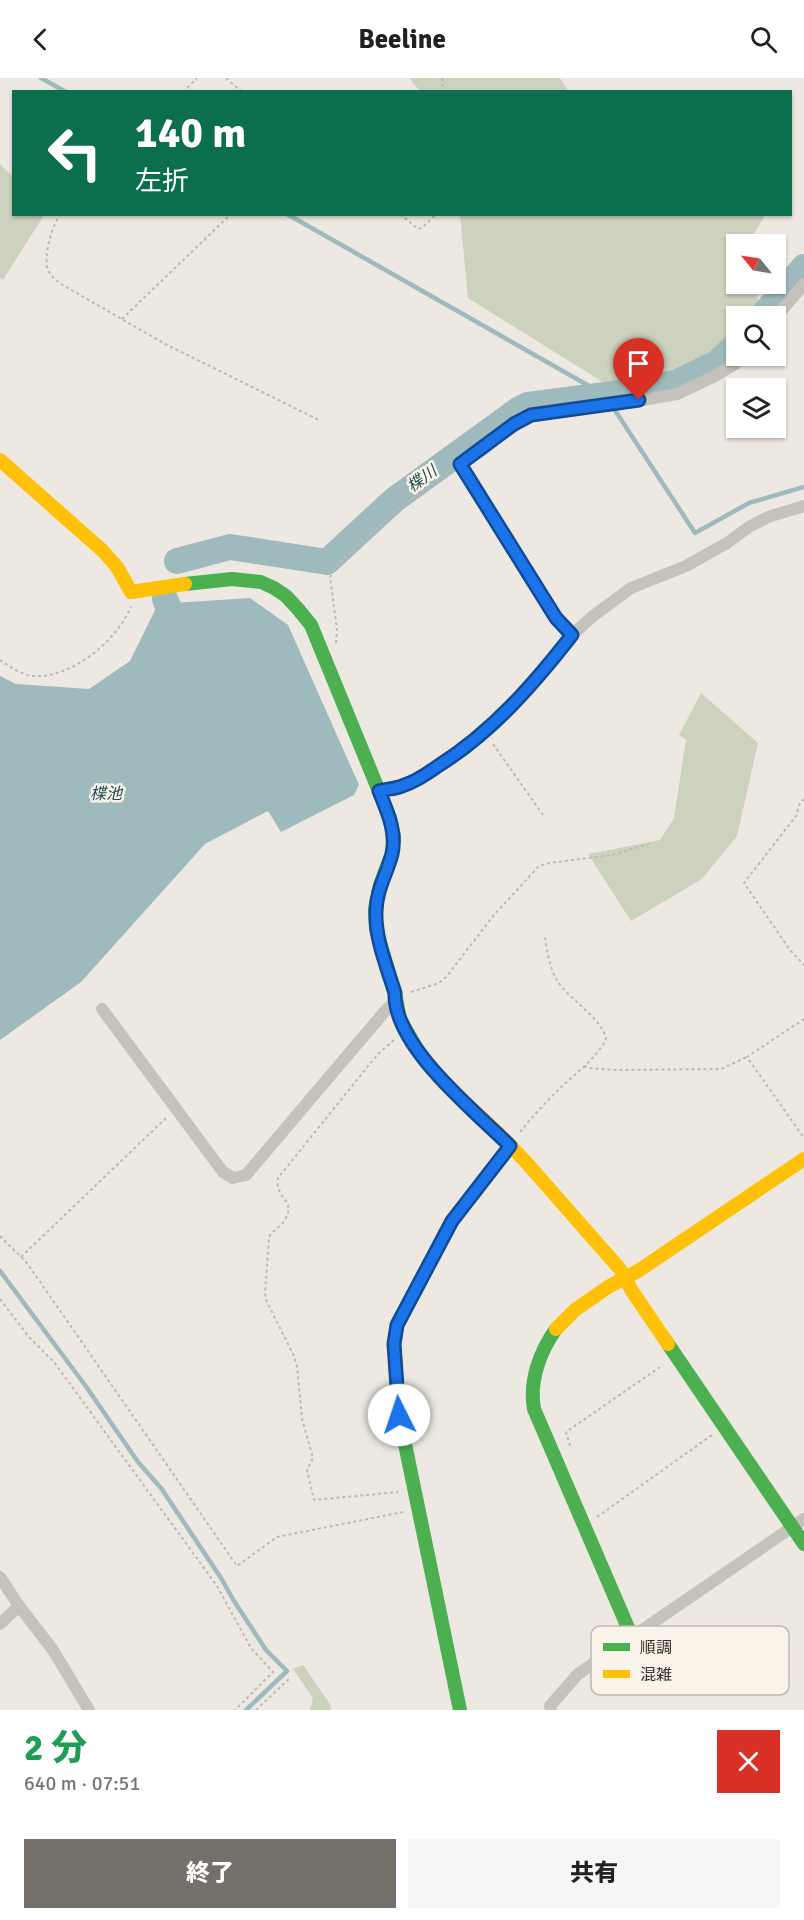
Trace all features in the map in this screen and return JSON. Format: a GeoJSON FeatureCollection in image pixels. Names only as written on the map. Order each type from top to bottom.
{"type":"FeatureCollection","features":[{"type":"Feature","properties":{"kind":"street"},"geometry":{"type":"LineString","coordinates":[[785,306],[804,284]]}},
{"type":"Feature","properties":{"kind":"street"},"geometry":{"type":"LineString","coordinates":[[572,635],[556,618],[460,464],[514,424],[531,415],[677,394],[732,366]]}},
{"type":"Feature","properties":{"kind":"street"},"geometry":{"type":"LineString","coordinates":[[0,460],[103,551],[117,567],[131,592],[225,578],[249,578],[282,593],[296,604],[311,625],[390,818],[394,836],[392,853],[380,885],[375,909],[376,929],[405,1030],[423,1059],[438,1077],[510,1146],[620,1269],[632,1291],[804,1544]]}},
{"type":"Feature","properties":{"kind":"street"},"geometry":{"type":"LineString","coordinates":[[379,791],[402,786],[422,777],[464,750],[503,716],[540,676],[572,635],[631,588],[686,566],[727,543],[749,526],[804,506]]}},
{"type":"Feature","properties":{"kind":"street"},"geometry":{"type":"LineString","coordinates":[[102,1009],[224,1172],[233,1178],[246,1175],[395,1000]]}},
{"type":"Feature","properties":{"kind":"street"},"geometry":{"type":"LineString","coordinates":[[460,1710],[399,1415],[394,1344],[397,1325],[452,1221],[510,1146]]}},
{"type":"Feature","properties":{"kind":"street"},"geometry":{"type":"LineString","coordinates":[[627,1626],[531,1399],[542,1352],[552,1335],[575,1310],[624,1276],[638,1271],[804,1159]]}},
{"type":"Feature","properties":{"kind":"street"},"geometry":{"type":"LineString","coordinates":[[648,1626],[804,1519]]}},
{"type":"Feature","properties":{"kind":"street"},"geometry":{"type":"LineString","coordinates":[[0,1577],[53,1650],[89,1710]]}},
{"type":"Feature","properties":{"kind":"street"},"geometry":{"type":"LineString","coordinates":[[0,1624],[19,1606]]}},
{"type":"Feature","properties":{"kind":"street"},"geometry":{"type":"LineString","coordinates":[[551,1710],[550,1706],[578,1674],[591,1665]]}},
{"type":"Feature","properties":{"kind":"path"},"geometry":{"type":"LineString","coordinates":[[185,90],[197,78]]}},
{"type":"Feature","properties":{"kind":"path"},"geometry":{"type":"LineString","coordinates":[[226,78],[240,90]]}},
{"type":"Feature","properties":{"kind":"path"},"geometry":{"type":"LineString","coordinates":[[60,216],[51,230],[46,264],[48,271],[61,284],[165,344],[319,420]]}},
{"type":"Feature","properties":{"kind":"path"},"geometry":{"type":"LineString","coordinates":[[122,319],[229,216]]}},
{"type":"Feature","properties":{"kind":"path"},"geometry":{"type":"LineString","coordinates":[[402,216],[418,229],[434,216]]}},
{"type":"Feature","properties":{"kind":"path"},"geometry":{"type":"LineString","coordinates":[[336,648],[337,630],[330,577],[332,572],[400,507],[460,464]]}},
{"type":"Feature","properties":{"kind":"path"},"geometry":{"type":"LineString","coordinates":[[0,660],[30,676],[52,674],[72,666],[90,656],[116,632],[132,604],[131,592]]}},
{"type":"Feature","properties":{"kind":"path"},"geometry":{"type":"LineString","coordinates":[[484,732],[543,815]]}},
{"type":"Feature","properties":{"kind":"path"},"geometry":{"type":"LineString","coordinates":[[804,799],[800,803],[796,816],[744,883],[790,950],[804,965]]}},
{"type":"Feature","properties":{"kind":"path"},"geometry":{"type":"LineString","coordinates":[[395,1000],[439,983],[447,976],[494,915],[539,866],[612,855],[649,844]]}},
{"type":"Feature","properties":{"kind":"path"},"geometry":{"type":"LineString","coordinates":[[510,1146],[534,1116],[584,1066],[606,1039],[602,1029],[558,982],[553,972],[546,937]]}},
{"type":"Feature","properties":{"kind":"path"},"geometry":{"type":"LineString","coordinates":[[584,1066],[616,1070],[721,1069],[747,1057],[804,1019]]}},
{"type":"Feature","properties":{"kind":"path"},"geometry":{"type":"LineString","coordinates":[[405,1030],[377,1055],[302,1145],[278,1178],[278,1188],[289,1209],[283,1223],[273,1231],[270,1237],[265,1294],[297,1366],[302,1419],[313,1458],[307,1470],[314,1500],[413,1490]]}},
{"type":"Feature","properties":{"kind":"path"},"geometry":{"type":"LineString","coordinates":[[747,1057],[804,1138]]}},
{"type":"Feature","properties":{"kind":"path"},"geometry":{"type":"LineString","coordinates":[[21,1257],[177,1108]]}},
{"type":"Feature","properties":{"kind":"path"},"geometry":{"type":"LineString","coordinates":[[0,1236],[27,1263],[237,1566],[277,1538],[417,1509]]}},
{"type":"Feature","properties":{"kind":"path"},"geometry":{"type":"LineString","coordinates":[[0,1299],[29,1337],[54,1362],[217,1586],[252,1648],[273,1672],[235,1710]]}},
{"type":"Feature","properties":{"kind":"path"},"geometry":{"type":"LineString","coordinates":[[570,1446],[566,1432],[676,1356]]}},
{"type":"Feature","properties":{"kind":"path"},"geometry":{"type":"LineString","coordinates":[[582,1521],[600,1516],[724,1426]]}},
{"type":"Feature","properties":{"kind":"path"},"geometry":{"type":"LineString","coordinates":[[256,1710],[290,1678]]}},
{"type":"Feature","properties":{"kind":"green space"},"geometry":{"type":"Polygon","coordinates":[[[409,78],[560,78],[567,90],[419,90],[409,78]]]}},
{"type":"Feature","properties":{"kind":"green space"},"geometry":{"type":"Polygon","coordinates":[[[0,164],[12,176],[12,216],[43,216],[3,280],[0,278],[0,164]]]}},
{"type":"Feature","properties":{"kind":"green space"},"geometry":{"type":"Polygon","coordinates":[[[460,216],[764,216],[754,234],[726,234],[726,294],[757,294],[759,306],[726,306],[726,347],[719,354],[678,370],[606,384],[468,298],[460,216]]]}},
{"type":"Feature","properties":{"kind":"green space"},"geometry":{"type":"Polygon","coordinates":[[[701,693],[758,743],[737,836],[702,879],[631,921],[588,854],[660,840],[674,818],[686,740],[679,735],[701,693]]]}},
{"type":"Feature","properties":{"kind":"green space"},"geometry":{"type":"Polygon","coordinates":[[[303,1665],[330,1704],[331,1710],[310,1710],[313,1698],[293,1669],[303,1665]]]}},
{"type":"Feature","properties":{"kind":"water","name":"楪池"},"geometry":{"type":"Polygon","coordinates":[[[250,598],[288,625],[359,785],[354,795],[281,832],[268,811],[205,844],[81,982],[0,1040],[0,676],[16,684],[89,689],[130,661],[158,604],[250,598]]]}},
{"type":"Feature","properties":{"kind":"waterway"},"geometry":{"type":"LineString","coordinates":[[41,78],[62,90]]}},
{"type":"Feature","properties":{"kind":"waterway"},"geometry":{"type":"LineString","coordinates":[[291,216],[605,395],[695,533],[749,503],[804,487]]}},
{"type":"Feature","properties":{"kind":"waterway","name":"楪川"},"geometry":{"type":"LineString","coordinates":[[771,306],[804,267]]}},
{"type":"Feature","properties":{"kind":"waterway","name":"楪川"},"geometry":{"type":"LineString","coordinates":[[177,561],[230,547],[327,562],[394,500],[518,410],[528,405],[676,383],[717,363],[726,354]]}},
{"type":"Feature","properties":{"kind":"waterway","name":"楪池"},"geometry":{"type":"LineString","coordinates":[[165,599],[180,635]]}},
{"type":"Feature","properties":{"kind":"waterway"},"geometry":{"type":"LineString","coordinates":[[0,1271],[85,1385],[138,1462],[161,1488],[266,1650],[287,1671],[246,1710]]}},
{"type":"Feature","properties":{"kind":"traffic: fast"},"geometry":{"type":"LineString","coordinates":[[185,584],[232,579],[261,582],[286,596],[311,625],[390,818],[394,836],[392,853],[380,885],[375,909],[376,929],[395,993],[400,1019],[418,1051]]}},
{"type":"Feature","properties":{"kind":"traffic: fast"},"geometry":{"type":"LineString","coordinates":[[460,1710],[399,1415],[394,1344],[397,1325],[452,1221],[511,1146]]}},
{"type":"Feature","properties":{"kind":"traffic: fast"},"geometry":{"type":"LineString","coordinates":[[556,1329],[537,1367],[533,1388],[534,1409],[627,1626]]}},
{"type":"Feature","properties":{"kind":"traffic: fast"},"geometry":{"type":"LineString","coordinates":[[668,1344],[804,1544]]}},
{"type":"Feature","properties":{"kind":"traffic: slow"},"geometry":{"type":"LineString","coordinates":[[0,460],[103,551],[117,567],[131,592],[185,584]]}},
{"type":"Feature","properties":{"kind":"traffic: slow"},"geometry":{"type":"LineString","coordinates":[[418,1051],[443,1082],[525,1161],[620,1269],[668,1344]]}},
{"type":"Feature","properties":{"kind":"traffic: slow"},"geometry":{"type":"LineString","coordinates":[[556,1329],[575,1310],[608,1287],[638,1271],[804,1159]]}},
{"type":"Feature","properties":{"kind":"route"},"geometry":{"type":"LineString","coordinates":[[399,1415],[394,1344],[397,1325],[452,1221],[510,1146],[438,1077],[423,1059],[405,1030],[394,1004],[395,993],[376,929],[375,909],[380,885],[392,853],[394,836],[390,818],[379,791],[402,786],[422,777],[464,750],[503,716],[540,676],[572,635],[556,618],[460,464],[481,451],[514,424],[531,415],[639,400]]}}]}
